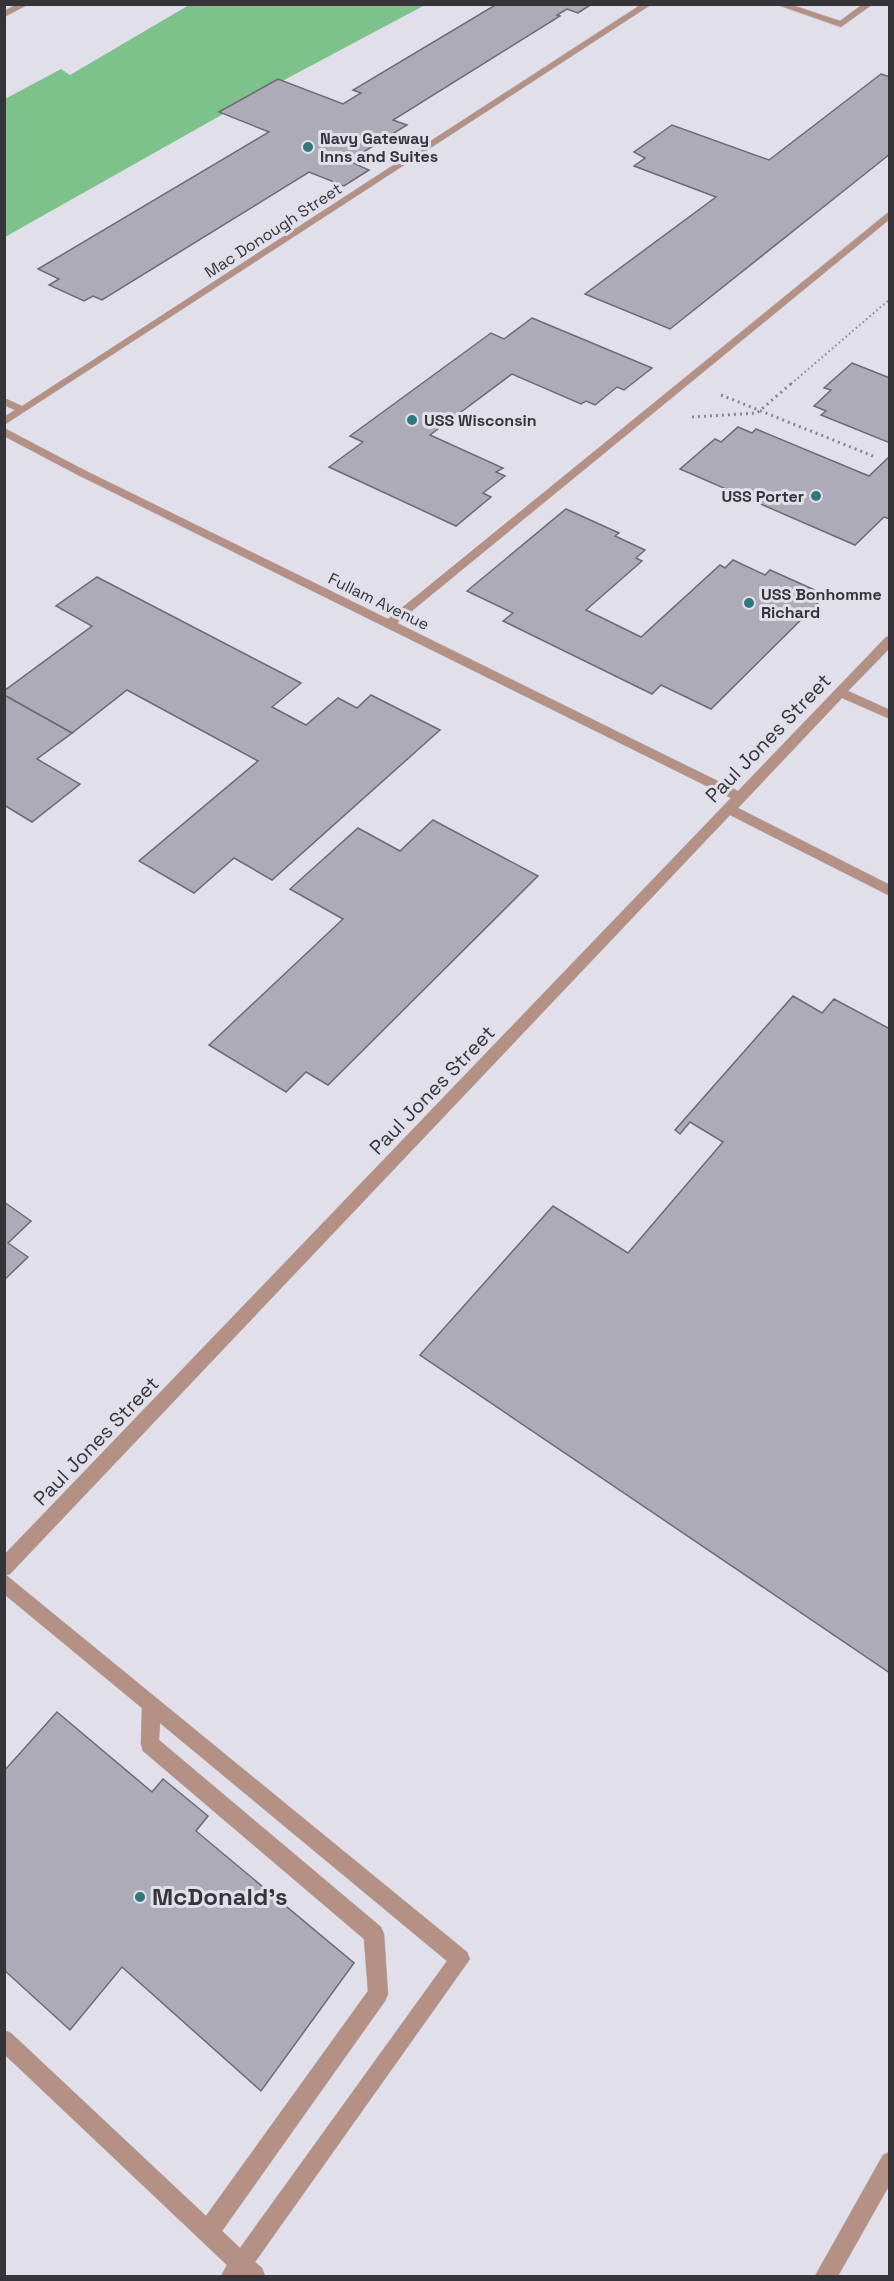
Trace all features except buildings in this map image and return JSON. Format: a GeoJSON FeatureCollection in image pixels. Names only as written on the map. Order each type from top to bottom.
{"type":"FeatureCollection","features":[{"type":"Feature","properties":{"kind":"street"},"geometry":{"type":"LineString","coordinates":[[4,15],[25,4]]}},
{"type":"Feature","properties":{"kind":"street","name":"Mac Donough Street"},"geometry":{"type":"LineString","coordinates":[[4,422],[648,4]]}},
{"type":"Feature","properties":{"kind":"street"},"geometry":{"type":"LineString","coordinates":[[779,4],[841,24],[868,4]]}},
{"type":"Feature","properties":{"kind":"street"},"geometry":{"type":"LineString","coordinates":[[389,624],[890,214]]}},
{"type":"Feature","properties":{"kind":"street"},"geometry":{"type":"LineString","coordinates":[[4,401],[23,410]]}},
{"type":"Feature","properties":{"kind":"street","name":"Fullam Avenue"},"geometry":{"type":"LineString","coordinates":[[4,431],[80,472],[740,797]]}},
{"type":"Feature","properties":{"kind":"street","name":"Paul Jones Street"},"geometry":{"type":"LineString","coordinates":[[4,1568],[890,640]]}},
{"type":"Feature","properties":{"kind":"street"},"geometry":{"type":"LineString","coordinates":[[840,692],[890,716]]}},
{"type":"Feature","properties":{"kind":"street"},"geometry":{"type":"LineString","coordinates":[[729,809],[890,891]]}},
{"type":"Feature","properties":{"kind":"street"},"geometry":{"type":"LineString","coordinates":[[4,1583],[460,1959],[242,2272],[207,2233],[4,2040]]}},
{"type":"Feature","properties":{"kind":"street"},"geometry":{"type":"LineString","coordinates":[[151,1705],[150,1744],[374,1934],[378,1994],[207,2233]]}},
{"type":"Feature","properties":{"kind":"street"},"geometry":{"type":"LineString","coordinates":[[825,2277],[890,2162]]}},
{"type":"Feature","properties":{"kind":"path"},"geometry":{"type":"LineString","coordinates":[[638,420],[757,413],[890,299]]}},
{"type":"Feature","properties":{"kind":"path"},"geometry":{"type":"LineString","coordinates":[[686,381],[873,456]]}},
{"type":"Feature","properties":{"kind":"green space"},"geometry":{"type":"Polygon","coordinates":[[[189,5],[425,5],[271,87],[5,237],[5,99],[61,69],[70,75],[189,5]]]}},
{"type":"Feature","properties":{"kind":"place","name":"Navy Gateway Inns and Suites"},"geometry":{"type":"Point","coordinates":[308,147]}},
{"type":"Feature","properties":{"kind":"place","name":"USS Wisconsin"},"geometry":{"type":"Point","coordinates":[412,420]}},
{"type":"Feature","properties":{"kind":"place","name":"USS Porter"},"geometry":{"type":"Point","coordinates":[816,496]}},
{"type":"Feature","properties":{"kind":"place","name":"USS Bonhomme Richard"},"geometry":{"type":"Point","coordinates":[749,603]}},
{"type":"Feature","properties":{"kind":"place","name":"McDonald's"},"geometry":{"type":"Point","coordinates":[140,1897]}}]}
